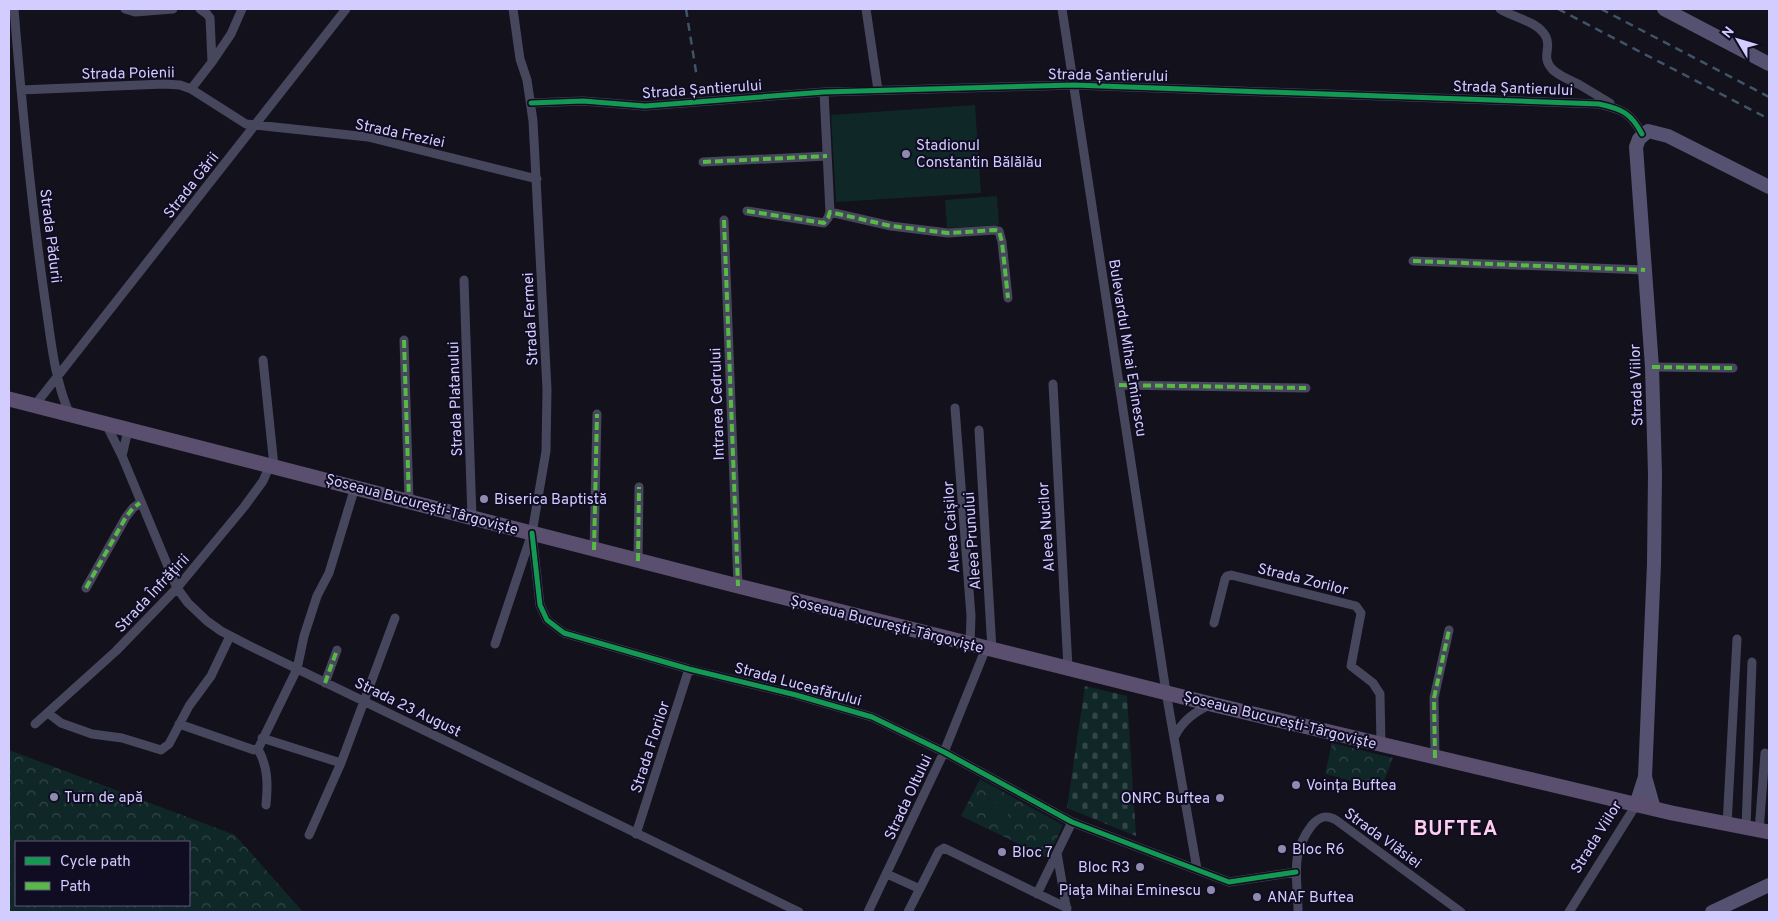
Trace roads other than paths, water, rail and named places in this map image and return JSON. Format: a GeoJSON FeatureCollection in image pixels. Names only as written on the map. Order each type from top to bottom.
{"type":"FeatureCollection","features":[{"type":"Feature","properties":{"kind":"main road"},"geometry":{"type":"LineString","coordinates":[[1664,9],[1769,64]]}},
{"type":"Feature","properties":{"kind":"main road"},"geometry":{"type":"LineString","coordinates":[[1642,134],[1654,131],[1668,136],[1769,187]]}},
{"type":"Feature","properties":{"kind":"main road","name":"Strada Viilor"},"geometry":{"type":"LineString","coordinates":[[1636,805],[1645,777],[1654,564],[1655,474],[1652,367],[1636,147],[1638,139],[1642,134]]}},
{"type":"Feature","properties":{"kind":"main road","name":"Șoseaua București-Târgoviște"},"geometry":{"type":"LineString","coordinates":[[9,399],[970,645],[1381,746],[1636,805],[1758,830]]}},
{"type":"Feature","properties":{"kind":"main road","name":"Strada Viilor"},"geometry":{"type":"LineString","coordinates":[[1645,777],[1654,809]]}},
{"type":"Feature","properties":{"kind":"main road"},"geometry":{"type":"LineString","coordinates":[[1712,912],[1769,885]]}},
{"type":"Feature","properties":{"kind":"street","name":"Strada Pădurii"},"geometry":{"type":"LineString","coordinates":[[14,9],[38,251],[57,377],[70,415]]}},
{"type":"Feature","properties":{"kind":"street"},"geometry":{"type":"LineString","coordinates":[[125,9],[131,12],[173,9]]}},
{"type":"Feature","properties":{"kind":"street"},"geometry":{"type":"LineString","coordinates":[[200,9],[210,18],[212,62]]}},
{"type":"Feature","properties":{"kind":"street"},"geometry":{"type":"LineString","coordinates":[[191,89],[231,34],[242,9]]}},
{"type":"Feature","properties":{"kind":"street","name":"Strada Gării"},"geometry":{"type":"LineString","coordinates":[[35,405],[346,9]]}},
{"type":"Feature","properties":{"kind":"street","name":"Strada Fermei"},"geometry":{"type":"LineString","coordinates":[[513,9],[520,59],[527,80],[531,103],[537,179],[547,423],[543,472],[532,533]]}},
{"type":"Feature","properties":{"kind":"street"},"geometry":{"type":"LineString","coordinates":[[866,9],[878,90]]}},
{"type":"Feature","properties":{"kind":"street","name":"Bulevardul Mihai Eminescu"},"geometry":{"type":"LineString","coordinates":[[1062,9],[1166,692],[1197,869]]}},
{"type":"Feature","properties":{"kind":"street"},"geometry":{"type":"LineString","coordinates":[[1500,9],[1511,16],[1529,22],[1543,32],[1547,39],[1547,61],[1552,69],[1562,77],[1582,86],[1630,115],[1642,134]]}},
{"type":"Feature","properties":{"kind":"street","name":"Strada Poienii"},"geometry":{"type":"LineString","coordinates":[[21,90],[164,84],[180,85],[191,89],[246,124],[255,126]]}},
{"type":"Feature","properties":{"kind":"street","name":"Strada Șantierului"},"geometry":{"type":"LineString","coordinates":[[531,103],[584,101],[645,106],[824,92],[1074,85],[1559,102],[1599,104],[1619,108]]}},
{"type":"Feature","properties":{"kind":"street"},"geometry":{"type":"LineString","coordinates":[[747,211],[824,223],[828,218],[830,212],[824,92]]}},
{"type":"Feature","properties":{"kind":"street","name":"Strada Freziei"},"geometry":{"type":"LineString","coordinates":[[255,126],[368,137],[537,179]]}},
{"type":"Feature","properties":{"kind":"street"},"geometry":{"type":"LineString","coordinates":[[703,162],[827,156]]}},
{"type":"Feature","properties":{"kind":"street"},"geometry":{"type":"LineString","coordinates":[[830,212],[891,226],[939,232],[998,231],[1002,242],[1008,298]]}},
{"type":"Feature","properties":{"kind":"street","name":"Intrarea Cedrului"},"geometry":{"type":"LineString","coordinates":[[724,220],[738,586]]}},
{"type":"Feature","properties":{"kind":"street"},"geometry":{"type":"LineString","coordinates":[[1413,261],[1646,270]]}},
{"type":"Feature","properties":{"kind":"street","name":"Strada Platanului"},"geometry":{"type":"LineString","coordinates":[[464,280],[472,518]]}},
{"type":"Feature","properties":{"kind":"street"},"geometry":{"type":"LineString","coordinates":[[404,340],[409,501]]}},
{"type":"Feature","properties":{"kind":"street"},"geometry":{"type":"LineString","coordinates":[[263,360],[272,465]]}},
{"type":"Feature","properties":{"kind":"street"},"geometry":{"type":"LineString","coordinates":[[1652,367],[1733,368]]}},
{"type":"Feature","properties":{"kind":"street","name":"Aleea Nucilor"},"geometry":{"type":"LineString","coordinates":[[1053,384],[1068,668]]}},
{"type":"Feature","properties":{"kind":"street"},"geometry":{"type":"LineString","coordinates":[[1119,385],[1306,388]]}},
{"type":"Feature","properties":{"kind":"street","name":"Aleea Caișilor"},"geometry":{"type":"LineString","coordinates":[[955,408],[971,616],[970,645]]}},
{"type":"Feature","properties":{"kind":"street"},"geometry":{"type":"LineString","coordinates":[[594,550],[597,414]]}},
{"type":"Feature","properties":{"kind":"street","name":"Strada 23 August"},"geometry":{"type":"LineString","coordinates":[[106,424],[122,456],[177,588],[207,621],[230,636],[325,683],[799,912]]}},
{"type":"Feature","properties":{"kind":"street"},"geometry":{"type":"LineString","coordinates":[[122,456],[128,430]]}},
{"type":"Feature","properties":{"kind":"street","name":"Aleea Prunului"},"geometry":{"type":"LineString","coordinates":[[979,430],[989,649]]}},
{"type":"Feature","properties":{"kind":"street","name":"Strada Înfrățirii"},"geometry":{"type":"LineString","coordinates":[[35,724],[116,651],[177,588],[244,507],[272,465]]}},
{"type":"Feature","properties":{"kind":"street"},"geometry":{"type":"LineString","coordinates":[[258,749],[297,669],[304,636],[321,587],[329,573],[356,487]]}},
{"type":"Feature","properties":{"kind":"street"},"geometry":{"type":"LineString","coordinates":[[638,561],[639,488]]}},
{"type":"Feature","properties":{"kind":"street"},"geometry":{"type":"LineString","coordinates":[[86,588],[126,517],[140,503]]}},
{"type":"Feature","properties":{"kind":"street"},"geometry":{"type":"LineString","coordinates":[[495,644],[532,533]]}},
{"type":"Feature","properties":{"kind":"street","name":"Strada Luceafărului"},"geometry":{"type":"LineString","coordinates":[[532,533],[540,605],[547,620],[564,633],[689,669],[796,695],[866,716],[904,731],[1072,822],[1229,882],[1296,872]]}},
{"type":"Feature","properties":{"kind":"street","name":"Strada Zorilor"},"geometry":{"type":"LineString","coordinates":[[1214,623],[1225,579],[1231,575],[1356,606],[1361,613],[1350,662],[1353,668],[1373,683],[1380,694],[1381,746]]}},
{"type":"Feature","properties":{"kind":"street"},"geometry":{"type":"LineString","coordinates":[[309,835],[341,763],[395,618]]}},
{"type":"Feature","properties":{"kind":"street"},"geometry":{"type":"LineString","coordinates":[[1434,758],[1434,698],[1449,630]]}},
{"type":"Feature","properties":{"kind":"street"},"geometry":{"type":"LineString","coordinates":[[48,713],[61,723],[92,734],[122,738],[157,750],[165,748],[189,706],[211,676],[230,636]]}},
{"type":"Feature","properties":{"kind":"street"},"geometry":{"type":"LineString","coordinates":[[1727,825],[1737,639]]}},
{"type":"Feature","properties":{"kind":"street","name":"Strada Oltului"},"geometry":{"type":"LineString","coordinates":[[868,912],[944,752],[989,649]]}},
{"type":"Feature","properties":{"kind":"street"},"geometry":{"type":"LineString","coordinates":[[325,683],[337,650]]}},
{"type":"Feature","properties":{"kind":"street"},"geometry":{"type":"LineString","coordinates":[[1752,662],[1758,830]]}},
{"type":"Feature","properties":{"kind":"street","name":"Strada Florilor"},"geometry":{"type":"LineString","coordinates":[[636,834],[689,669]]}},
{"type":"Feature","properties":{"kind":"street"},"geometry":{"type":"LineString","coordinates":[[1175,736],[1185,721],[1211,704]]}},
{"type":"Feature","properties":{"kind":"street"},"geometry":{"type":"LineString","coordinates":[[179,724],[254,750],[258,749]]}},
{"type":"Feature","properties":{"kind":"street"},"geometry":{"type":"LineString","coordinates":[[262,738],[341,763]]}},
{"type":"Feature","properties":{"kind":"street"},"geometry":{"type":"LineString","coordinates":[[258,749],[265,761],[268,781],[266,805]]}},
{"type":"Feature","properties":{"kind":"street"},"geometry":{"type":"LineString","coordinates":[[1758,830],[1765,753]]}},
{"type":"Feature","properties":{"kind":"street","name":"Strada Viilor"},"geometry":{"type":"LineString","coordinates":[[1568,912],[1636,805]]}},
{"type":"Feature","properties":{"kind":"street","name":"Strada Vlăsiei"},"geometry":{"type":"LineString","coordinates":[[1298,912],[1296,872],[1298,849],[1304,836],[1319,818],[1327,816],[1336,820],[1461,912]]}},
{"type":"Feature","properties":{"kind":"street"},"geometry":{"type":"LineString","coordinates":[[1037,894],[1072,822]]}},
{"type":"Feature","properties":{"kind":"street"},"geometry":{"type":"LineString","coordinates":[[908,912],[939,851],[944,848],[1067,910]]}},
{"type":"Feature","properties":{"kind":"street"},"geometry":{"type":"LineString","coordinates":[[1057,853],[1067,910]]}},
{"type":"Feature","properties":{"kind":"street"},"geometry":{"type":"LineString","coordinates":[[887,874],[920,889]]}},
{"type":"Feature","properties":{"kind":"railway"},"geometry":{"type":"LineString","coordinates":[[686,9],[697,78]]}},
{"type":"Feature","properties":{"kind":"railway"},"geometry":{"type":"LineString","coordinates":[[1558,9],[1769,119]]}},
{"type":"Feature","properties":{"kind":"railway"},"geometry":{"type":"LineString","coordinates":[[1601,9],[1769,97]]}},
{"type":"Feature","properties":{"kind":"place","name":"Stadionul Constantin Bălălău"},"geometry":{"type":"Point","coordinates":[906,154]}},
{"type":"Feature","properties":{"kind":"place","name":"Biserica Baptistă"},"geometry":{"type":"Point","coordinates":[484,499]}},
{"type":"Feature","properties":{"kind":"place","name":"Voința Buftea"},"geometry":{"type":"Point","coordinates":[1296,785]}},
{"type":"Feature","properties":{"kind":"place","name":"Turn de apă"},"geometry":{"type":"Point","coordinates":[54,797]}},
{"type":"Feature","properties":{"kind":"place","name":"ONRC Buftea"},"geometry":{"type":"Point","coordinates":[1220,798]}},
{"type":"Feature","properties":{"kind":"place","name":"Bloc R6"},"geometry":{"type":"Point","coordinates":[1282,849]}},
{"type":"Feature","properties":{"kind":"place","name":"Bloc 7"},"geometry":{"type":"Point","coordinates":[1002,852]}},
{"type":"Feature","properties":{"kind":"place","name":"Bloc R3"},"geometry":{"type":"Point","coordinates":[1140,867]}},
{"type":"Feature","properties":{"kind":"place","name":"Piaţa Mihai Eminescu"},"geometry":{"type":"Point","coordinates":[1211,890]}},
{"type":"Feature","properties":{"kind":"place","name":"ANAF Buftea"},"geometry":{"type":"Point","coordinates":[1257,897]}},
{"type":"Feature","properties":{"kind":"district","name":"BUFTEA"},"geometry":{"type":"Point","coordinates":[1456,828]}}]}
